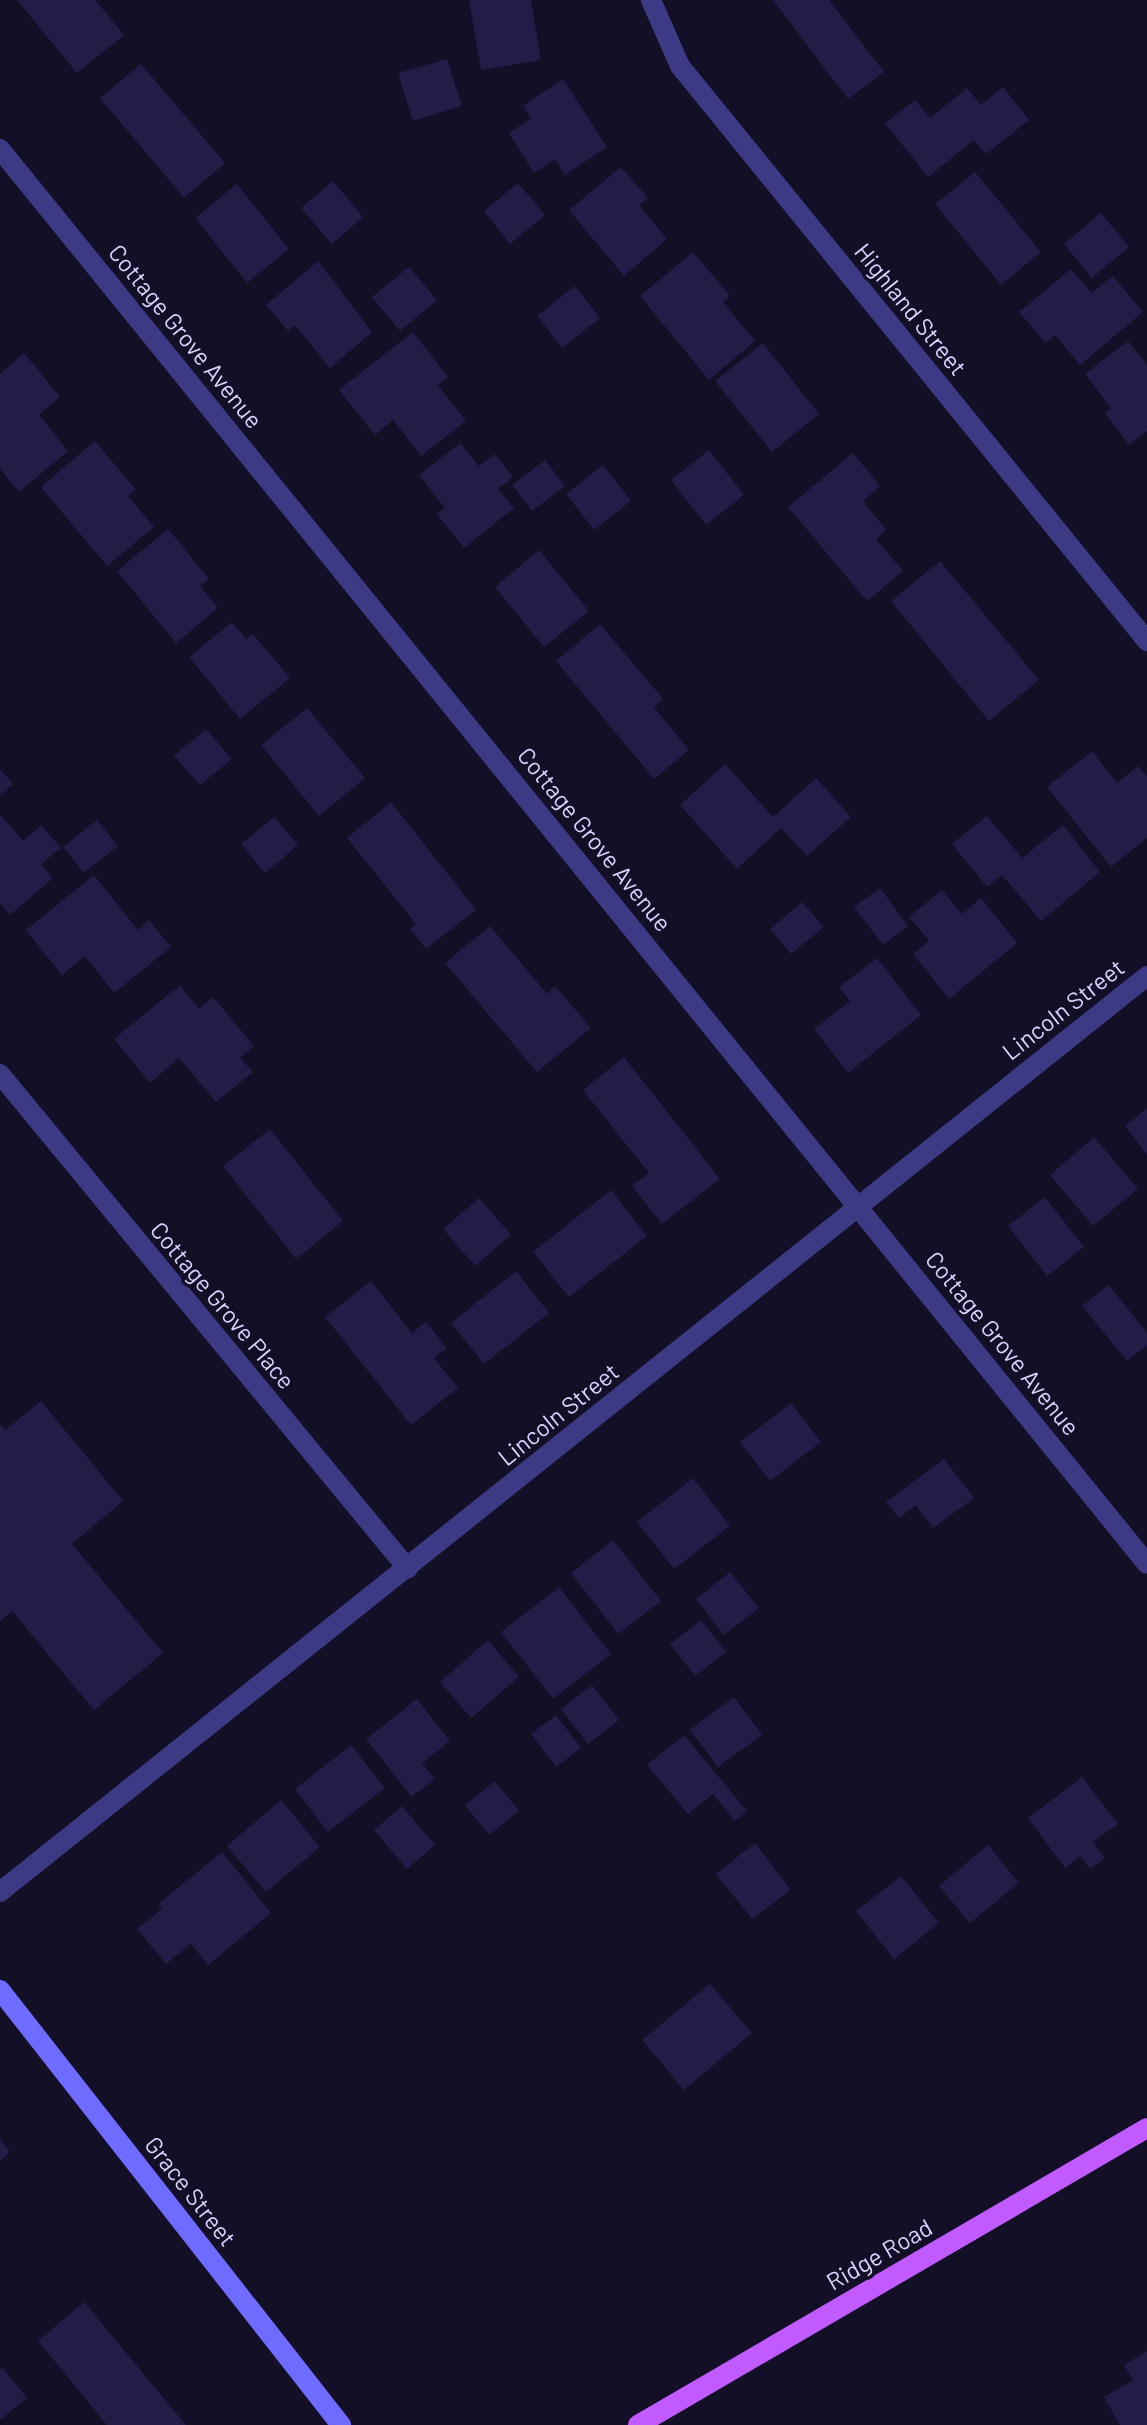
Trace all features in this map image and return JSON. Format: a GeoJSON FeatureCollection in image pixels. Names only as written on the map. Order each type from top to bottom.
{"type":"FeatureCollection","features":[{"type":"Feature","properties":{"kind":"main road","name":"Ridge Road"},"geometry":{"type":"LineString","coordinates":[[638,2425],[1147,2128]]}},
{"type":"Feature","properties":{"kind":"street","name":"Highland Street"},"geometry":{"type":"LineString","coordinates":[[651,0],[680,66],[1147,641]]}},
{"type":"Feature","properties":{"kind":"street","name":"Cottage Grove Avenue"},"geometry":{"type":"LineString","coordinates":[[0,149],[859,1204],[1147,1564]]}},
{"type":"Feature","properties":{"kind":"street","name":"Lincoln Street"},"geometry":{"type":"LineString","coordinates":[[0,1892],[1147,976]]}},
{"type":"Feature","properties":{"kind":"street","name":"Cottage Grove Place"},"geometry":{"type":"LineString","coordinates":[[0,1074],[408,1569]]}},
{"type":"Feature","properties":{"kind":"street","name":"Grace Street"},"geometry":{"type":"LineString","coordinates":[[0,1990],[341,2425]]}},
{"type":"Feature","properties":{"kind":"building"},"geometry":{"type":"Polygon","coordinates":[[[17,0],[95,0],[124,35],[77,73],[17,0]]]}},
{"type":"Feature","properties":{"kind":"building"},"geometry":{"type":"Polygon","coordinates":[[[469,0],[531,0],[541,60],[481,70],[469,0]]]}},
{"type":"Feature","properties":{"kind":"building"},"geometry":{"type":"Polygon","coordinates":[[[773,0],[829,0],[884,72],[848,99],[773,0]]]}},
{"type":"Feature","properties":{"kind":"building"},"geometry":{"type":"Polygon","coordinates":[[[447,59],[462,106],[413,121],[398,73],[447,59]]]}},
{"type":"Feature","properties":{"kind":"building"},"geometry":{"type":"Polygon","coordinates":[[[141,64],[225,163],[184,198],[100,98],[141,64]]]}},
{"type":"Feature","properties":{"kind":"building"},"geometry":{"type":"Polygon","coordinates":[[[563,79],[607,147],[565,175],[555,159],[534,173],[509,133],[531,118],[523,106],[563,79]]]}},
{"type":"Feature","properties":{"kind":"building"},"geometry":{"type":"Polygon","coordinates":[[[1003,87],[1029,120],[986,154],[974,140],[928,177],[885,123],[915,100],[930,118],[967,88],[981,105],[1003,87]]]}},
{"type":"Feature","properties":{"kind":"building"},"geometry":{"type":"Polygon","coordinates":[[[621,167],[648,198],[639,205],[667,239],[624,276],[569,210],[621,167]]]}},
{"type":"Feature","properties":{"kind":"building"},"geometry":{"type":"Polygon","coordinates":[[[975,172],[1041,252],[1001,285],[935,204],[975,172]]]}},
{"type":"Feature","properties":{"kind":"building"},"geometry":{"type":"Polygon","coordinates":[[[333,181],[363,217],[332,244],[301,208],[333,181]]]}},
{"type":"Feature","properties":{"kind":"building"},"geometry":{"type":"Polygon","coordinates":[[[518,183],[545,215],[510,244],[484,211],[518,183]]]}},
{"type":"Feature","properties":{"kind":"building"},"geometry":{"type":"Polygon","coordinates":[[[237,184],[289,249],[247,283],[195,218],[237,184]]]}},
{"type":"Feature","properties":{"kind":"building"},"geometry":{"type":"Polygon","coordinates":[[[1101,213],[1129,247],[1092,278],[1064,244],[1101,213]]]}},
{"type":"Feature","properties":{"kind":"building"},"geometry":{"type":"Polygon","coordinates":[[[693,252],[730,296],[723,302],[755,341],[709,380],[640,296],[693,252]]]}},
{"type":"Feature","properties":{"kind":"building"},"geometry":{"type":"Polygon","coordinates":[[[318,261],[372,332],[330,368],[295,325],[288,331],[266,305],[318,261]]]}},
{"type":"Feature","properties":{"kind":"building"},"geometry":{"type":"Polygon","coordinates":[[[409,267],[437,300],[400,331],[372,297],[409,267]]]}},
{"type":"Feature","properties":{"kind":"building"},"geometry":{"type":"Polygon","coordinates":[[[1071,269],[1092,293],[1113,276],[1143,312],[1080,365],[1055,335],[1046,343],[1019,312],[1071,269]]]}},
{"type":"Feature","properties":{"kind":"building"},"geometry":{"type":"Polygon","coordinates":[[[575,286],[600,318],[562,348],[537,316],[575,286]]]}},
{"type":"Feature","properties":{"kind":"building"},"geometry":{"type":"Polygon","coordinates":[[[413,332],[448,377],[438,385],[466,421],[421,456],[393,420],[375,435],[339,390],[413,332]]]}},
{"type":"Feature","properties":{"kind":"building"},"geometry":{"type":"Polygon","coordinates":[[[1128,341],[1147,365],[1147,431],[1129,445],[1105,413],[1111,408],[1085,374],[1128,341]]]}},
{"type":"Feature","properties":{"kind":"building"},"geometry":{"type":"Polygon","coordinates":[[[763,343],[819,414],[772,452],[715,381],[763,343]]]}},
{"type":"Feature","properties":{"kind":"building"},"geometry":{"type":"Polygon","coordinates":[[[24,353],[60,397],[39,415],[68,451],[19,492],[0,469],[0,374],[24,353]]]}},
{"type":"Feature","properties":{"kind":"building"},"geometry":{"type":"Polygon","coordinates":[[[95,441],[136,490],[128,496],[154,527],[107,566],[41,487],[95,441]]]}},
{"type":"Feature","properties":{"kind":"building"},"geometry":{"type":"Polygon","coordinates":[[[460,443],[479,466],[495,454],[513,477],[498,489],[514,508],[464,548],[437,514],[445,508],[419,475],[460,443]]]}},
{"type":"Feature","properties":{"kind":"building"},"geometry":{"type":"Polygon","coordinates":[[[709,450],[744,495],[706,525],[671,480],[709,450]]]}},
{"type":"Feature","properties":{"kind":"building"},"geometry":{"type":"Polygon","coordinates":[[[853,453],[880,486],[863,501],[886,530],[876,539],[903,571],[867,601],[788,507],[853,453]]]}},
{"type":"Feature","properties":{"kind":"building"},"geometry":{"type":"Polygon","coordinates":[[[545,460],[565,486],[532,511],[512,485],[545,460]]]}},
{"type":"Feature","properties":{"kind":"building"},"geometry":{"type":"Polygon","coordinates":[[[603,465],[631,501],[594,530],[566,494],[603,465]]]}},
{"type":"Feature","properties":{"kind":"building"},"geometry":{"type":"Polygon","coordinates":[[[168,529],[209,579],[200,586],[218,608],[176,643],[117,571],[168,529]]]}},
{"type":"Feature","properties":{"kind":"building"},"geometry":{"type":"Polygon","coordinates":[[[539,550],[589,611],[544,647],[495,587],[539,550]]]}},
{"type":"Feature","properties":{"kind":"building"},"geometry":{"type":"Polygon","coordinates":[[[940,561],[1039,680],[989,721],[891,601],[940,561]]]}},
{"type":"Feature","properties":{"kind":"building"},"geometry":{"type":"Polygon","coordinates":[[[232,622],[246,639],[253,634],[290,678],[240,719],[189,657],[232,622]]]}},
{"type":"Feature","properties":{"kind":"building"},"geometry":{"type":"Polygon","coordinates":[[[600,624],[663,699],[654,707],[689,750],[654,779],[556,661],[600,624]]]}},
{"type":"Feature","properties":{"kind":"building"},"geometry":{"type":"Polygon","coordinates":[[[307,708],[365,778],[319,816],[261,745],[307,708]]]}},
{"type":"Feature","properties":{"kind":"building"},"geometry":{"type":"Polygon","coordinates":[[[206,729],[232,759],[200,785],[174,756],[206,729]]]}},
{"type":"Feature","properties":{"kind":"building"},"geometry":{"type":"Polygon","coordinates":[[[1092,751],[1117,783],[1138,766],[1147,777],[1147,838],[1111,867],[1047,787],[1092,751]]]}},
{"type":"Feature","properties":{"kind":"building"},"geometry":{"type":"Polygon","coordinates":[[[725,764],[773,817],[816,778],[851,817],[807,856],[781,828],[737,869],[680,805],[725,764]]]}},
{"type":"Feature","properties":{"kind":"building"},"geometry":{"type":"Polygon","coordinates":[[[0,769],[13,784],[0,795],[0,769]]]}},
{"type":"Feature","properties":{"kind":"building"},"geometry":{"type":"Polygon","coordinates":[[[391,802],[476,910],[426,949],[410,929],[416,924],[347,838],[391,802]]]}},
{"type":"Feature","properties":{"kind":"building"},"geometry":{"type":"Polygon","coordinates":[[[0,814],[23,841],[41,825],[61,848],[41,864],[53,878],[10,915],[0,903],[0,814]]]}},
{"type":"Feature","properties":{"kind":"building"},"geometry":{"type":"Polygon","coordinates":[[[987,816],[1022,858],[1063,825],[1100,872],[1041,921],[1002,875],[987,887],[952,844],[987,816]]]}},
{"type":"Feature","properties":{"kind":"building"},"geometry":{"type":"Polygon","coordinates":[[[274,817],[298,845],[265,873],[241,844],[274,817]]]}},
{"type":"Feature","properties":{"kind":"building"},"geometry":{"type":"Polygon","coordinates":[[[97,820],[118,846],[84,873],[63,847],[97,820]]]}},
{"type":"Feature","properties":{"kind":"building"},"geometry":{"type":"Polygon","coordinates":[[[94,875],[138,930],[149,920],[171,947],[114,993],[85,956],[62,975],[26,930],[94,875]]]}},
{"type":"Feature","properties":{"kind":"building"},"geometry":{"type":"Polygon","coordinates":[[[880,888],[908,926],[883,945],[854,907],[880,888]]]}},
{"type":"Feature","properties":{"kind":"building"},"geometry":{"type":"Polygon","coordinates":[[[942,890],[962,914],[981,898],[1017,943],[949,999],[913,954],[929,941],[909,917],[942,890]]]}},
{"type":"Feature","properties":{"kind":"building"},"geometry":{"type":"Polygon","coordinates":[[[802,902],[824,927],[791,954],[770,929],[802,902]]]}},
{"type":"Feature","properties":{"kind":"building"},"geometry":{"type":"Polygon","coordinates":[[[490,926],[547,994],[555,986],[591,1028],[537,1072],[445,963],[490,926]]]}},
{"type":"Feature","properties":{"kind":"building"},"geometry":{"type":"Polygon","coordinates":[[[877,958],[921,1015],[848,1073],[814,1029],[850,1001],[839,987],[877,958]]]}},
{"type":"Feature","properties":{"kind":"building"},"geometry":{"type":"Polygon","coordinates":[[[180,985],[199,1009],[213,997],[254,1046],[240,1058],[253,1072],[216,1102],[179,1058],[150,1083],[114,1039],[180,985]]]}},
{"type":"Feature","properties":{"kind":"building"},"geometry":{"type":"Polygon","coordinates":[[[624,1057],[720,1179],[662,1224],[632,1186],[649,1173],[583,1090],[624,1057]]]}},
{"type":"Feature","properties":{"kind":"building"},"geometry":{"type":"Polygon","coordinates":[[[1147,1108],[1147,1155],[1125,1126],[1147,1108]]]}},
{"type":"Feature","properties":{"kind":"building"},"geometry":{"type":"Polygon","coordinates":[[[270,1129],[343,1221],[296,1259],[223,1166],[270,1129]]]}},
{"type":"Feature","properties":{"kind":"building"},"geometry":{"type":"Polygon","coordinates":[[[1094,1137],[1138,1189],[1093,1226],[1050,1175],[1094,1137]]]}},
{"type":"Feature","properties":{"kind":"building"},"geometry":{"type":"Polygon","coordinates":[[[611,1190],[647,1236],[569,1297],[533,1252],[611,1190]]]}},
{"type":"Feature","properties":{"kind":"building"},"geometry":{"type":"Polygon","coordinates":[[[1045,1197],[1084,1247],[1047,1276],[1008,1226],[1045,1197]]]}},
{"type":"Feature","properties":{"kind":"building"},"geometry":{"type":"Polygon","coordinates":[[[479,1198],[511,1235],[475,1266],[443,1229],[479,1198]]]}},
{"type":"Feature","properties":{"kind":"building"},"geometry":{"type":"Polygon","coordinates":[[[516,1271],[549,1313],[484,1364],[451,1323],[516,1271]]]}},
{"type":"Feature","properties":{"kind":"building"},"geometry":{"type":"Polygon","coordinates":[[[371,1281],[412,1333],[426,1322],[447,1348],[434,1358],[458,1388],[411,1425],[325,1317],[371,1281]]]}},
{"type":"Feature","properties":{"kind":"building"},"geometry":{"type":"Polygon","coordinates":[[[1109,1285],[1147,1333],[1147,1345],[1127,1361],[1082,1306],[1109,1285]]]}},
{"type":"Feature","properties":{"kind":"building"},"geometry":{"type":"Polygon","coordinates":[[[41,1401],[123,1501],[72,1544],[163,1653],[94,1710],[12,1611],[0,1621],[0,1424],[5,1430],[41,1401]]]}},
{"type":"Feature","properties":{"kind":"building"},"geometry":{"type":"Polygon","coordinates":[[[791,1403],[821,1442],[770,1481],[740,1442],[791,1403]]]}},
{"type":"Feature","properties":{"kind":"building"},"geometry":{"type":"Polygon","coordinates":[[[944,1459],[974,1498],[933,1528],[916,1505],[899,1518],[886,1502],[944,1459]]]}},
{"type":"Feature","properties":{"kind":"building"},"geometry":{"type":"Polygon","coordinates":[[[693,1478],[730,1526],[674,1569],[637,1522],[693,1478]]]}},
{"type":"Feature","properties":{"kind":"building"},"geometry":{"type":"Polygon","coordinates":[[[613,1540],[661,1601],[618,1634],[571,1573],[613,1540]]]}},
{"type":"Feature","properties":{"kind":"building"},"geometry":{"type":"Polygon","coordinates":[[[730,1572],[759,1608],[724,1635],[696,1599],[730,1572]]]}},
{"type":"Feature","properties":{"kind":"building"},"geometry":{"type":"Polygon","coordinates":[[[559,1587],[611,1654],[553,1699],[501,1632],[559,1587]]]}},
{"type":"Feature","properties":{"kind":"building"},"geometry":{"type":"Polygon","coordinates":[[[701,1620],[726,1652],[695,1676],[670,1644],[701,1620]]]}},
{"type":"Feature","properties":{"kind":"building"},"geometry":{"type":"Polygon","coordinates":[[[488,1640],[519,1677],[471,1718],[440,1682],[488,1640]]]}},
{"type":"Feature","properties":{"kind":"building"},"geometry":{"type":"Polygon","coordinates":[[[592,1685],[619,1720],[588,1744],[561,1709],[592,1685]]]}},
{"type":"Feature","properties":{"kind":"building"},"geometry":{"type":"Polygon","coordinates":[[[734,1697],[762,1735],[718,1767],[690,1730],[734,1697]]]}},
{"type":"Feature","properties":{"kind":"building"},"geometry":{"type":"Polygon","coordinates":[[[417,1699],[450,1741],[422,1763],[435,1779],[412,1797],[366,1739],[417,1699]]]}},
{"type":"Feature","properties":{"kind":"building"},"geometry":{"type":"Polygon","coordinates":[[[556,1715],[581,1748],[556,1767],[531,1734],[556,1715]]]}},
{"type":"Feature","properties":{"kind":"building"},"geometry":{"type":"Polygon","coordinates":[[[684,1735],[747,1811],[735,1821],[713,1794],[688,1814],[647,1765],[684,1735]]]}},
{"type":"Feature","properties":{"kind":"building"},"geometry":{"type":"Polygon","coordinates":[[[351,1745],[385,1788],[328,1832],[295,1789],[351,1745]]]}},
{"type":"Feature","properties":{"kind":"building"},"geometry":{"type":"Polygon","coordinates":[[[1082,1777],[1118,1824],[1093,1842],[1105,1858],[1090,1869],[1080,1856],[1065,1868],[1028,1818],[1082,1777]]]}},
{"type":"Feature","properties":{"kind":"building"},"geometry":{"type":"Polygon","coordinates":[[[495,1781],[519,1811],[489,1835],[465,1805],[495,1781]]]}},
{"type":"Feature","properties":{"kind":"building"},"geometry":{"type":"Polygon","coordinates":[[[281,1800],[320,1847],[266,1892],[227,1846],[281,1800]]]}},
{"type":"Feature","properties":{"kind":"building"},"geometry":{"type":"Polygon","coordinates":[[[402,1806],[435,1845],[407,1869],[374,1830],[402,1806]]]}},
{"type":"Feature","properties":{"kind":"building"},"geometry":{"type":"Polygon","coordinates":[[[755,1843],[791,1890],[752,1919],[716,1874],[755,1843]]]}},
{"type":"Feature","properties":{"kind":"building"},"geometry":{"type":"Polygon","coordinates":[[[988,1845],[1019,1883],[970,1923],[939,1886],[988,1845]]]}},
{"type":"Feature","properties":{"kind":"building"},"geometry":{"type":"Polygon","coordinates":[[[222,1852],[271,1913],[208,1965],[191,1944],[166,1964],[137,1929],[162,1909],[158,1904],[222,1852]]]}},
{"type":"Feature","properties":{"kind":"building"},"geometry":{"type":"Polygon","coordinates":[[[901,1876],[939,1923],[894,1959],[856,1911],[901,1876]]]}},
{"type":"Feature","properties":{"kind":"building"},"geometry":{"type":"Polygon","coordinates":[[[710,1984],[752,2033],[684,2090],[642,2040],[710,1984]]]}},
{"type":"Feature","properties":{"kind":"building"},"geometry":{"type":"Polygon","coordinates":[[[0,2139],[10,2152],[0,2161],[0,2139]]]}},
{"type":"Feature","properties":{"kind":"building"},"geometry":{"type":"Polygon","coordinates":[[[84,2302],[186,2425],[107,2425],[38,2341],[84,2302]]]}},
{"type":"Feature","properties":{"kind":"building"},"geometry":{"type":"Polygon","coordinates":[[[1147,2351],[1147,2425],[1120,2425],[1104,2397],[1133,2380],[1124,2365],[1147,2351]]]}},
{"type":"Feature","properties":{"kind":"building"},"geometry":{"type":"Polygon","coordinates":[[[3,2368],[27,2398],[0,2420],[0,2370],[3,2368]]]}}]}
